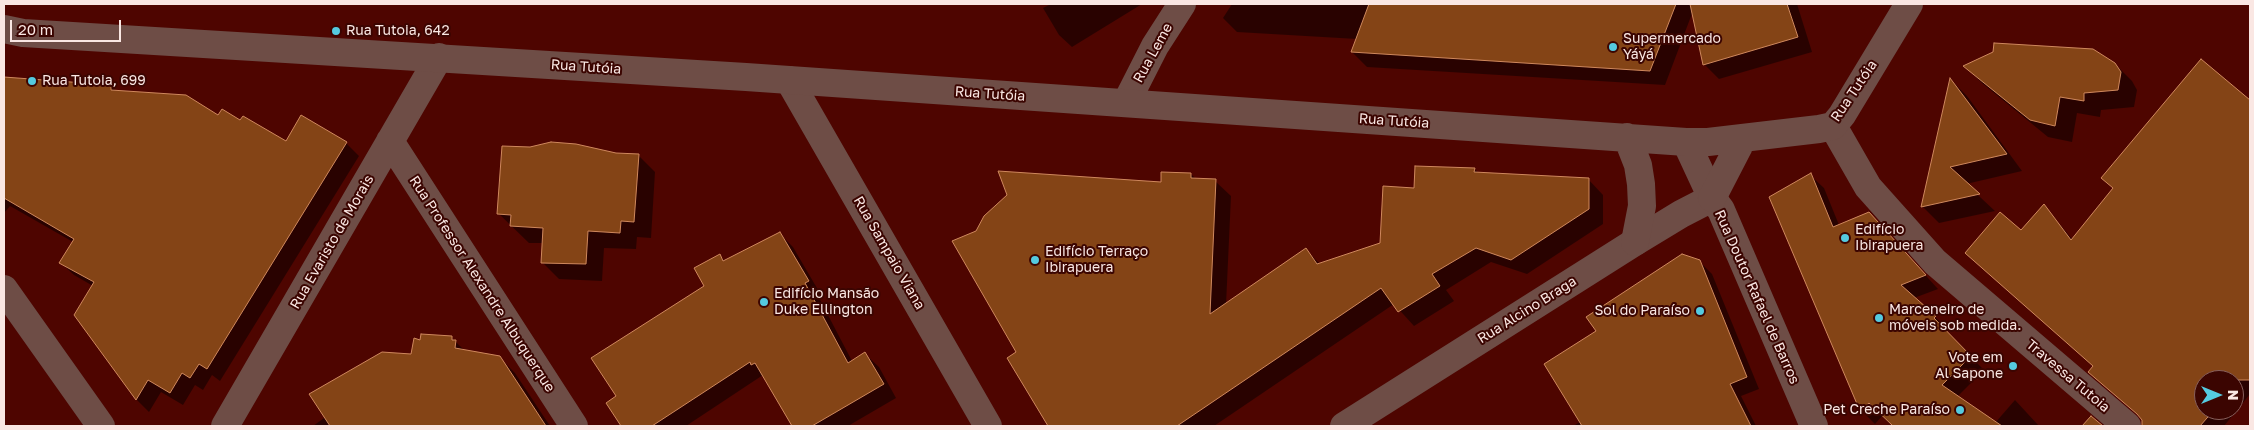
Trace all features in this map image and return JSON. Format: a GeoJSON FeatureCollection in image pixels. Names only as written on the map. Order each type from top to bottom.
{"type":"FeatureCollection","features":[{"type":"Feature","properties":{"kind":"street","name":"Rua Leme"},"geometry":{"type":"LineString","coordinates":[[1126,103],[1155,46],[1182,4]]}},
{"type":"Feature","properties":{"kind":"street","name":"Rua Tutóia"},"geometry":{"type":"LineString","coordinates":[[4,29],[23,33],[789,80],[1686,142],[1742,138],[1833,126],[1842,115],[1908,4]]}},
{"type":"Feature","properties":{"kind":"street","name":"Rua Evaristo de Morais"},"geometry":{"type":"LineString","coordinates":[[224,426],[438,57]]}},
{"type":"Feature","properties":{"kind":"street","name":"Rua Sampaio Viana"},"geometry":{"type":"LineString","coordinates":[[789,80],[988,426]]}},
{"type":"Feature","properties":{"kind":"street","name":"Travessa Tutoia"},"geometry":{"type":"LineString","coordinates":[[1833,126],[1868,187],[1934,262],[2127,426]]}},
{"type":"Feature","properties":{"kind":"street"},"geometry":{"type":"LineString","coordinates":[[1627,137],[1638,165],[1641,184],[1642,206],[1635,242]]}},
{"type":"Feature","properties":{"kind":"street"},"geometry":{"type":"LineString","coordinates":[[1712,198],[1742,138]]}},
{"type":"Feature","properties":{"kind":"street","name":"Rua Professor Alexandre Albuquerque"},"geometry":{"type":"LineString","coordinates":[[390,141],[574,426]]}},
{"type":"Feature","properties":{"kind":"street","name":"Rua Doutor Rafael de Barros"},"geometry":{"type":"LineString","coordinates":[[1686,142],[1712,198],[1722,210],[1814,426]]}},
{"type":"Feature","properties":{"kind":"street","name":"Rua Alcino Braga"},"geometry":{"type":"LineString","coordinates":[[1344,426],[1635,242],[1712,198]]}},
{"type":"Feature","properties":{"kind":"street"},"geometry":{"type":"LineString","coordinates":[[4,289],[92,423]]}},
{"type":"Feature","properties":{"kind":"building"},"geometry":{"type":"Polygon","coordinates":[[[1369,4],[1676,4],[1650,71],[1351,52],[1369,4]]]}},
{"type":"Feature","properties":{"kind":"building"},"geometry":{"type":"Polygon","coordinates":[[[1690,4],[1787,4],[1798,37],[1703,65],[1690,4]]]}},
{"type":"Feature","properties":{"kind":"building"},"geometry":{"type":"Polygon","coordinates":[[[1994,43],[2093,49],[2115,63],[2121,72],[2118,90],[2084,93],[2084,101],[2060,97],[2055,126],[2030,120],[1963,66],[1993,52],[1994,43]]]}},
{"type":"Feature","properties":{"kind":"building"},"geometry":{"type":"Polygon","coordinates":[[[2201,59],[2250,100],[2250,380],[2244,380],[2244,370],[2194,370],[2194,420],[2205,420],[2200,426],[2142,426],[2142,420],[2137,414],[2088,372],[2093,366],[1965,253],[2000,212],[2021,230],[2044,204],[2071,240],[2113,188],[2101,178],[2201,59]]]}},
{"type":"Feature","properties":{"kind":"building"},"geometry":{"type":"Polygon","coordinates":[[[4,77],[111,85],[111,90],[186,95],[218,115],[222,109],[240,120],[243,116],[286,141],[301,115],[347,142],[207,369],[199,364],[190,378],[182,373],[170,393],[148,380],[136,400],[74,315],[94,282],[59,263],[74,239],[4,198],[4,77]]]}},
{"type":"Feature","properties":{"kind":"building"},"geometry":{"type":"Polygon","coordinates":[[[1950,78],[2007,154],[1950,167],[1980,194],[1921,207],[1950,78]]]}},
{"type":"Feature","properties":{"kind":"building"},"geometry":{"type":"Polygon","coordinates":[[[551,142],[576,144],[616,153],[639,154],[634,222],[621,221],[620,233],[588,231],[586,264],[541,263],[543,228],[510,226],[511,215],[497,214],[502,146],[530,147],[551,142]]]}},
{"type":"Feature","properties":{"kind":"building"},"geometry":{"type":"Polygon","coordinates":[[[1415,166],[1475,168],[1474,172],[1589,178],[1589,209],[1511,260],[1476,248],[1432,274],[1440,286],[1398,312],[1381,288],[1177,426],[1048,426],[1007,358],[1016,352],[952,241],[976,231],[984,216],[1007,195],[998,171],[1161,182],[1161,172],[1191,173],[1191,178],[1216,179],[1210,314],[1306,248],[1317,264],[1380,243],[1383,186],[1414,188],[1415,166]]]}},
{"type":"Feature","properties":{"kind":"building"},"geometry":{"type":"Polygon","coordinates":[[[1811,173],[1833,227],[1869,212],[1926,275],[1901,285],[1936,316],[1934,318],[1971,356],[1942,385],[2002,426],[1893,426],[1869,403],[1860,411],[1769,197],[1811,173]]]}},
{"type":"Feature","properties":{"kind":"building"},"geometry":{"type":"Polygon","coordinates":[[[780,232],[809,281],[805,283],[848,363],[865,352],[884,384],[812,426],[792,426],[755,363],[751,365],[750,362],[652,426],[621,426],[606,403],[616,396],[591,358],[704,286],[694,268],[720,254],[723,261],[780,232]]]}},
{"type":"Feature","properties":{"kind":"building"},"geometry":{"type":"Polygon","coordinates":[[[1682,254],[1700,260],[1747,377],[1730,384],[1751,426],[1582,426],[1544,364],[1596,331],[1586,317],[1682,254]]]}},
{"type":"Feature","properties":{"kind":"building"},"geometry":{"type":"Polygon","coordinates":[[[421,334],[452,336],[452,340],[456,340],[455,348],[500,356],[546,426],[330,426],[309,394],[382,352],[411,354],[414,338],[420,340],[421,334]]]}},
{"type":"Feature","properties":{"kind":"building"},"geometry":{"type":"Polygon","coordinates":[[[2091,416],[2103,426],[2082,426],[2091,416]]]}},
{"type":"Feature","properties":{"kind":"place","name":"Rua Tutoia, 642"},"geometry":{"type":"Point","coordinates":[336,31]}},
{"type":"Feature","properties":{"kind":"place","name":"Supermercado Yáyá"},"geometry":{"type":"Point","coordinates":[1613,47]}},
{"type":"Feature","properties":{"kind":"place","name":"Rua Tutoia, 699"},"geometry":{"type":"Point","coordinates":[32,81]}},
{"type":"Feature","properties":{"kind":"place","name":"Edifício Ibirapuera"},"geometry":{"type":"Point","coordinates":[1845,238]}},
{"type":"Feature","properties":{"kind":"place","name":"Edifício Terraço Ibirapuera"},"geometry":{"type":"Point","coordinates":[1035,260]}},
{"type":"Feature","properties":{"kind":"place","name":"Edifício Mansão Duke Ellington"},"geometry":{"type":"Point","coordinates":[764,302]}},
{"type":"Feature","properties":{"kind":"place","name":"Sol do Paraíso"},"geometry":{"type":"Point","coordinates":[1700,311]}},
{"type":"Feature","properties":{"kind":"place","name":"Marceneiro de móveis sob medida."},"geometry":{"type":"Point","coordinates":[1879,318]}},
{"type":"Feature","properties":{"kind":"place","name":"Vote em Al Sapone"},"geometry":{"type":"Point","coordinates":[2013,366]}},
{"type":"Feature","properties":{"kind":"place","name":"Pet Creche Paraíso"},"geometry":{"type":"Point","coordinates":[1960,410]}}]}
